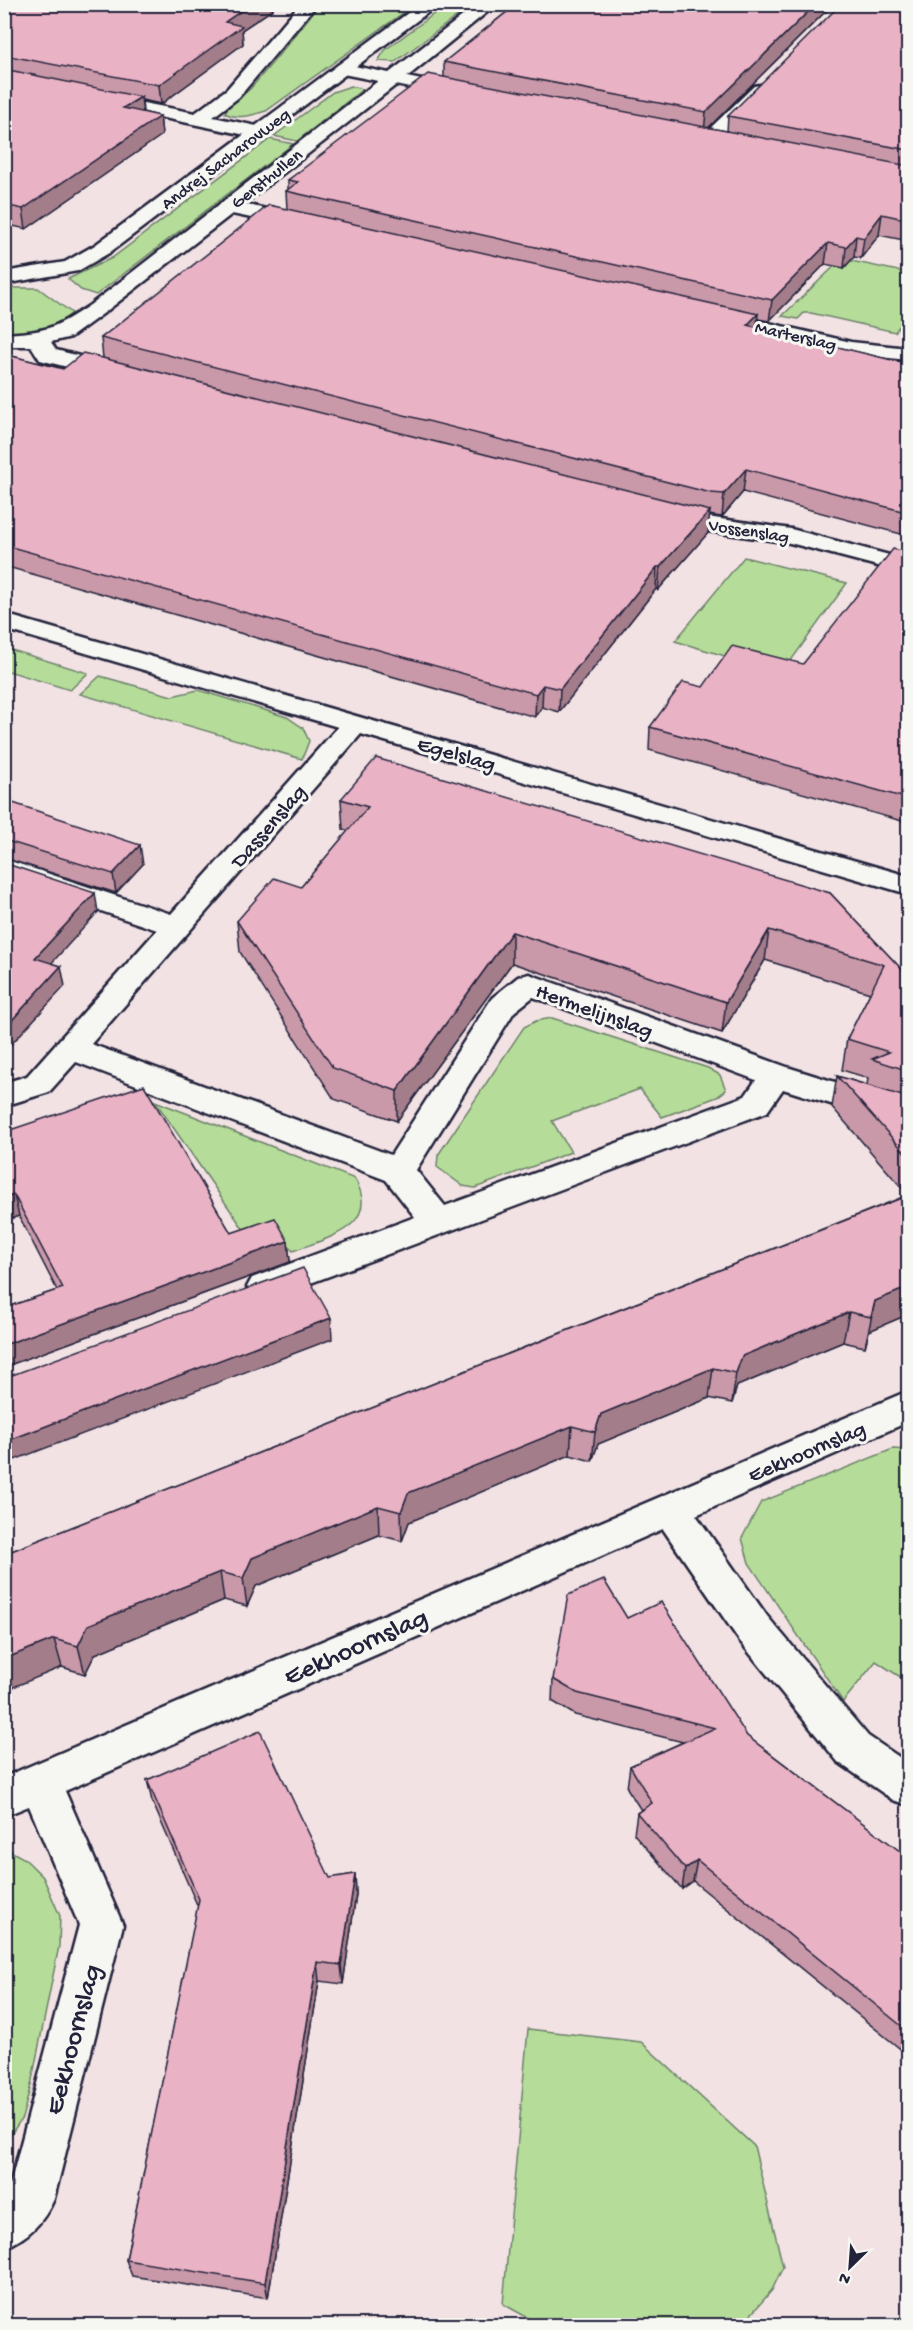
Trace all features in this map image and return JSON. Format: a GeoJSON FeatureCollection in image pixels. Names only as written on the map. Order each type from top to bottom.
{"type":"FeatureCollection","features":[{"type":"Feature","properties":{"kind":"street"},"geometry":{"type":"LineString","coordinates":[[198,120],[240,86],[309,4]]}},
{"type":"Feature","properties":{"kind":"street","name":"Andrej Sacharovweg"},"geometry":{"type":"LineString","coordinates":[[4,278],[71,267],[95,254],[431,4]]}},
{"type":"Feature","properties":{"kind":"street","name":"Gersthullen"},"geometry":{"type":"LineString","coordinates":[[38,339],[52,337],[73,326],[489,4]]}},
{"type":"Feature","properties":{"kind":"street"},"geometry":{"type":"LineString","coordinates":[[344,69],[476,96]]}},
{"type":"Feature","properties":{"kind":"street"},"geometry":{"type":"LineString","coordinates":[[708,141],[772,79]]}},
{"type":"Feature","properties":{"kind":"street"},"geometry":{"type":"LineString","coordinates":[[84,96],[260,132]]}},
{"type":"Feature","properties":{"kind":"street"},"geometry":{"type":"LineString","coordinates":[[685,136],[732,145]]}},
{"type":"Feature","properties":{"kind":"street"},"geometry":{"type":"LineString","coordinates":[[229,207],[324,227]]}},
{"type":"Feature","properties":{"kind":"street","name":"Marterslag"},"geometry":{"type":"LineString","coordinates":[[690,311],[851,348],[909,354]]}},
{"type":"Feature","properties":{"kind":"street"},"geometry":{"type":"LineString","coordinates":[[4,339],[38,339],[48,355],[130,376]]}},
{"type":"Feature","properties":{"kind":"street","name":"Vossenslag"},"geometry":{"type":"LineString","coordinates":[[642,507],[707,524],[791,536],[909,567]]}},
{"type":"Feature","properties":{"kind":"street","name":"Egelslag"},"geometry":{"type":"LineString","coordinates":[[4,621],[909,885]]}},
{"type":"Feature","properties":{"kind":"street","name":"Dassenslag"},"geometry":{"type":"LineString","coordinates":[[4,1095],[39,1084],[356,723]]}},
{"type":"Feature","properties":{"kind":"street"},"geometry":{"type":"LineString","coordinates":[[4,868],[178,927]]}},
{"type":"Feature","properties":{"kind":"street","name":"Hermelijnslag"},"geometry":{"type":"LineString","coordinates":[[398,1171],[503,1005],[529,984],[776,1075],[909,1117]]}},
{"type":"Feature","properties":{"kind":"street"},"geometry":{"type":"LineString","coordinates":[[71,1048],[398,1171],[438,1222]]}},
{"type":"Feature","properties":{"kind":"street"},"geometry":{"type":"LineString","coordinates":[[238,1298],[756,1104],[776,1075]]}},
{"type":"Feature","properties":{"kind":"street","name":"Eekhoornslag"},"geometry":{"type":"LineString","coordinates":[[4,2224],[30,2199],[101,1925],[22,1789],[909,1406]]}},
{"type":"Feature","properties":{"kind":"street"},"geometry":{"type":"LineString","coordinates":[[670,1508],[753,1628],[853,1749],[909,1786]]}},
{"type":"Feature","properties":{"kind":"green space"},"geometry":{"type":"Polygon","coordinates":[[[319,5],[414,5],[266,111],[240,116],[225,113],[251,88],[319,5]]]}},
{"type":"Feature","properties":{"kind":"green space"},"geometry":{"type":"Polygon","coordinates":[[[446,5],[472,5],[395,62],[378,61],[385,50],[446,5]]]}},
{"type":"Feature","properties":{"kind":"green space"},"geometry":{"type":"Polygon","coordinates":[[[351,86],[363,89],[297,141],[274,136],[333,92],[351,86]]]}},
{"type":"Feature","properties":{"kind":"green space"},"geometry":{"type":"Polygon","coordinates":[[[270,139],[293,144],[96,295],[81,290],[68,279],[112,258],[270,139]]]}},
{"type":"Feature","properties":{"kind":"green space"},"geometry":{"type":"Polygon","coordinates":[[[842,259],[908,273],[908,314],[895,332],[811,313],[804,313],[798,319],[782,316],[842,259]]]}},
{"type":"Feature","properties":{"kind":"green space"},"geometry":{"type":"Polygon","coordinates":[[[4,288],[38,288],[72,313],[58,323],[41,330],[5,332],[4,288]]]}},
{"type":"Feature","properties":{"kind":"green space"},"geometry":{"type":"Polygon","coordinates":[[[744,557],[847,583],[782,673],[675,641],[744,557]]]}},
{"type":"Feature","properties":{"kind":"green space"},"geometry":{"type":"Polygon","coordinates":[[[4,648],[88,673],[70,690],[5,670],[4,648]]]}},
{"type":"Feature","properties":{"kind":"green space"},"geometry":{"type":"Polygon","coordinates":[[[100,676],[172,696],[198,690],[287,717],[303,728],[309,741],[302,759],[80,694],[100,676]]]}},
{"type":"Feature","properties":{"kind":"green space"},"geometry":{"type":"Polygon","coordinates":[[[552,1018],[708,1068],[720,1075],[726,1090],[717,1097],[662,1117],[640,1089],[552,1121],[571,1152],[475,1188],[463,1186],[437,1167],[438,1155],[524,1027],[536,1021],[552,1018]]]}},
{"type":"Feature","properties":{"kind":"green space"},"geometry":{"type":"Polygon","coordinates":[[[155,1101],[355,1179],[361,1195],[361,1209],[356,1219],[334,1235],[293,1251],[279,1233],[253,1243],[155,1101]]]}},
{"type":"Feature","properties":{"kind":"green space"},"geometry":{"type":"Polygon","coordinates":[[[893,1449],[908,1450],[908,1682],[876,1661],[843,1702],[749,1563],[742,1538],[761,1502],[893,1449]]]}},
{"type":"Feature","properties":{"kind":"green space"},"geometry":{"type":"Polygon","coordinates":[[[5,1848],[25,1859],[43,1877],[60,1916],[59,1946],[31,2085],[22,2118],[5,2143],[5,1848]]]}},
{"type":"Feature","properties":{"kind":"green space"},"geometry":{"type":"Polygon","coordinates":[[[528,2029],[641,2042],[754,2146],[783,2267],[772,2290],[742,2325],[541,2325],[503,2304],[528,2029]]]}},
{"type":"Feature","properties":{"kind":"building"},"geometry":{"type":"Polygon","coordinates":[[[4,4],[251,4],[225,22],[242,26],[159,85],[4,55],[4,4]]]}},
{"type":"Feature","properties":{"kind":"building"},"geometry":{"type":"Polygon","coordinates":[[[517,4],[816,4],[706,112],[444,62],[517,4]]]}},
{"type":"Feature","properties":{"kind":"building"},"geometry":{"type":"Polygon","coordinates":[[[841,4],[909,4],[909,150],[728,116],[841,4]]]}},
{"type":"Feature","properties":{"kind":"building"},"geometry":{"type":"Polygon","coordinates":[[[4,69],[141,97],[123,108],[160,116],[23,209],[4,205],[4,69]]]}},
{"type":"Feature","properties":{"kind":"building"},"geometry":{"type":"Polygon","coordinates":[[[428,74],[909,166],[909,220],[882,214],[864,238],[856,236],[846,247],[828,243],[772,300],[286,191],[298,182],[288,180],[428,74]]]}},
{"type":"Feature","properties":{"kind":"building"},"geometry":{"type":"Polygon","coordinates":[[[269,205],[758,314],[747,325],[909,363],[909,513],[746,469],[724,494],[711,493],[101,338],[269,205]]]}},
{"type":"Feature","properties":{"kind":"building"},"geometry":{"type":"Polygon","coordinates":[[[83,353],[710,511],[660,567],[657,567],[560,689],[543,685],[536,694],[4,545],[4,354],[63,369],[83,353]]]}},
{"type":"Feature","properties":{"kind":"building"},"geometry":{"type":"Polygon","coordinates":[[[893,549],[909,553],[909,799],[650,727],[683,682],[703,687],[732,646],[803,664],[893,549]]]}},
{"type":"Feature","properties":{"kind":"building"},"geometry":{"type":"Polygon","coordinates":[[[376,758],[830,893],[909,977],[909,1071],[872,1059],[889,1052],[847,1039],[884,965],[769,930],[726,1002],[512,932],[397,1091],[333,1068],[237,921],[274,878],[301,887],[368,807],[341,799],[376,758]]]}},
{"type":"Feature","properties":{"kind":"building"},"geometry":{"type":"Polygon","coordinates":[[[4,800],[140,845],[113,874],[4,840],[4,800]]]}},
{"type":"Feature","properties":{"kind":"building"},"geometry":{"type":"Polygon","coordinates":[[[4,863],[95,893],[35,958],[61,966],[4,1029],[4,863]]]}},
{"type":"Feature","properties":{"kind":"building"},"geometry":{"type":"Polygon","coordinates":[[[837,1076],[909,1098],[909,1157],[837,1076]]]}},
{"type":"Feature","properties":{"kind":"building"},"geometry":{"type":"Polygon","coordinates":[[[144,1085],[231,1233],[275,1218],[288,1241],[4,1345],[4,1308],[63,1288],[14,1195],[4,1198],[4,1132],[144,1085]]]}},
{"type":"Feature","properties":{"kind":"building"},"geometry":{"type":"Polygon","coordinates":[[[909,1195],[909,1287],[875,1301],[871,1317],[849,1312],[742,1356],[736,1373],[713,1368],[601,1414],[595,1432],[572,1426],[408,1493],[401,1512],[378,1506],[252,1558],[243,1578],[220,1572],[88,1625],[78,1646],[54,1639],[4,1659],[4,1554],[909,1195]]]}},
{"type":"Feature","properties":{"kind":"building"},"geometry":{"type":"Polygon","coordinates":[[[303,1268],[331,1318],[4,1442],[4,1378],[303,1268]]]}},
{"type":"Feature","properties":{"kind":"building"},"geometry":{"type":"Polygon","coordinates":[[[604,1580],[627,1618],[661,1602],[747,1736],[909,1858],[909,2032],[697,1860],[685,1869],[637,1813],[652,1803],[630,1766],[715,1728],[577,1693],[553,1679],[568,1595],[604,1580]]]}},
{"type":"Feature","properties":{"kind":"building"},"geometry":{"type":"Polygon","coordinates":[[[260,1731],[330,1878],[355,1874],[341,1965],[317,1962],[265,2283],[126,2260],[199,1899],[147,1780],[260,1731]]]}},
{"type":"Feature","properties":{"kind":"waterway"},"geometry":{"type":"LineString","coordinates":[[387,8],[392,4]]}}]}
